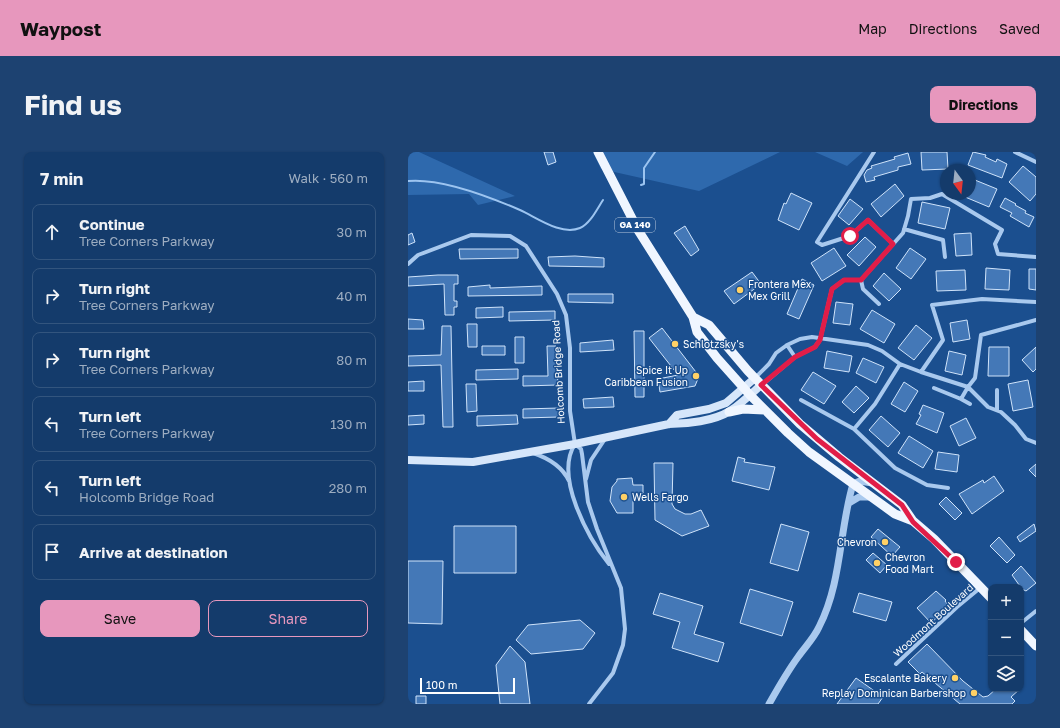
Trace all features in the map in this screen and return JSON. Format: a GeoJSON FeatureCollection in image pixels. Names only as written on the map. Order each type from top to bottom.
{"type":"FeatureCollection","features":[{"type":"Feature","properties":{"kind":"main road","name":"GA 140"},"geometry":{"type":"LineString","coordinates":[[598,152],[638,230],[693,317],[697,332],[747,392],[809,452],[895,514],[913,522],[934,539],[988,595]]}},
{"type":"Feature","properties":{"kind":"main road","name":"GA 140"},"geometry":{"type":"LineString","coordinates":[[693,317],[709,325],[758,382],[817,439],[902,505],[913,522]]}},
{"type":"Feature","properties":{"kind":"main road"},"geometry":{"type":"LineString","coordinates":[[729,412],[758,382]]}},
{"type":"Feature","properties":{"kind":"main road"},"geometry":{"type":"LineString","coordinates":[[668,424],[677,415],[721,405],[747,392]]}},
{"type":"Feature","properties":{"kind":"main road"},"geometry":{"type":"LineString","coordinates":[[408,460],[474,462],[575,444],[668,424],[679,424],[743,409],[765,410]]}},
{"type":"Feature","properties":{"kind":"main road"},"geometry":{"type":"LineString","coordinates":[[1024,633],[1036,646]]}},
{"type":"Feature","properties":{"kind":"street"},"geometry":{"type":"LineString","coordinates":[[874,152],[817,242],[822,245],[850,236],[868,220],[893,244]]}},
{"type":"Feature","properties":{"kind":"street"},"geometry":{"type":"LineString","coordinates":[[1015,152],[1036,162]]}},
{"type":"Feature","properties":{"kind":"street"},"geometry":{"type":"LineString","coordinates":[[758,382],[795,357],[815,347],[820,340],[832,289],[844,280],[861,280],[903,234],[911,199],[930,198],[942,194],[1002,230],[995,244],[998,254],[1036,258]]}},
{"type":"Feature","properties":{"kind":"street"},"geometry":{"type":"LineString","coordinates":[[904,229],[943,240],[945,257]]}},
{"type":"Feature","properties":{"kind":"street","name":"Holcomb Bridge Road"},"geometry":{"type":"LineString","coordinates":[[408,264],[418,255],[471,235],[510,236],[526,246],[557,294],[566,315],[570,348],[570,411],[575,444]]}},
{"type":"Feature","properties":{"kind":"street"},"geometry":{"type":"LineString","coordinates":[[861,280],[863,289],[880,304]]}},
{"type":"Feature","properties":{"kind":"street"},"geometry":{"type":"LineString","coordinates":[[922,372],[943,340],[932,305],[982,299],[1036,302]]}},
{"type":"Feature","properties":{"kind":"street"},"geometry":{"type":"LineString","coordinates":[[961,399],[975,378],[981,335],[1036,320]]}},
{"type":"Feature","properties":{"kind":"street"},"geometry":{"type":"LineString","coordinates":[[758,382],[776,353],[800,339],[812,337],[820,340],[868,345],[882,351],[900,364],[968,387],[988,407],[997,410],[1016,425],[1026,439],[1036,443]]}},
{"type":"Feature","properties":{"kind":"street"},"geometry":{"type":"LineString","coordinates":[[788,345],[795,357]]}},
{"type":"Feature","properties":{"kind":"street"},"geometry":{"type":"LineString","coordinates":[[854,429],[876,404],[900,364]]}},
{"type":"Feature","properties":{"kind":"street"},"geometry":{"type":"LineString","coordinates":[[934,388],[970,404]]}},
{"type":"Feature","properties":{"kind":"street"},"geometry":{"type":"LineString","coordinates":[[997,390],[997,410]]}},
{"type":"Feature","properties":{"kind":"street"},"geometry":{"type":"LineString","coordinates":[[801,400],[854,429],[895,468],[927,485],[948,488]]}},
{"type":"Feature","properties":{"kind":"street"},"geometry":{"type":"LineString","coordinates":[[586,487],[587,470],[591,460],[606,437]]}},
{"type":"Feature","properties":{"kind":"street"},"geometry":{"type":"LineString","coordinates":[[572,491],[569,456],[575,444],[581,449],[586,487],[592,516],[621,588],[625,629],[622,645],[612,673],[599,694],[589,704]]}},
{"type":"Feature","properties":{"kind":"street"},"geometry":{"type":"LineString","coordinates":[[529,452],[541,456],[565,473],[581,519],[611,566]]}},
{"type":"Feature","properties":{"kind":"street"},"geometry":{"type":"LineString","coordinates":[[769,704],[797,658],[819,628],[836,577],[853,484],[860,481],[873,483]]}},
{"type":"Feature","properties":{"kind":"street"},"geometry":{"type":"LineString","coordinates":[[849,503],[858,497],[871,497]]}},
{"type":"Feature","properties":{"kind":"street","name":"Woodmont Boulevard"},"geometry":{"type":"LineString","coordinates":[[896,664],[957,607],[981,588]]}},
{"type":"Feature","properties":{"kind":"street"},"geometry":{"type":"LineString","coordinates":[[1024,621],[1036,611]]}},
{"type":"Feature","properties":{"kind":"shaded area"},"geometry":{"type":"Polygon","coordinates":[[[408,152],[419,152],[515,196],[478,205],[469,194],[408,195],[408,152]]]}},
{"type":"Feature","properties":{"kind":"shaded area"},"geometry":{"type":"Polygon","coordinates":[[[593,152],[780,152],[699,191],[601,169],[593,152]]]}},
{"type":"Feature","properties":{"kind":"shaded area"},"geometry":{"type":"Polygon","coordinates":[[[815,152],[863,152],[847,166],[815,152]]]}},
{"type":"Feature","properties":{"kind":"building"},"geometry":{"type":"Polygon","coordinates":[[[544,152],[553,152],[556,162],[548,165],[544,152]]]}},
{"type":"Feature","properties":{"kind":"building"},"geometry":{"type":"Polygon","coordinates":[[[921,152],[947,152],[948,164],[940,164],[940,169],[922,170],[921,152]]]}},
{"type":"Feature","properties":{"kind":"building"},"geometry":{"type":"Polygon","coordinates":[[[973,152],[986,155],[985,157],[996,162],[997,159],[1007,164],[1002,178],[976,168],[976,164],[968,164],[973,152]]]}},
{"type":"Feature","properties":{"kind":"building"},"geometry":{"type":"Polygon","coordinates":[[[908,153],[911,164],[898,167],[898,170],[874,177],[875,180],[866,182],[864,175],[867,170],[872,168],[871,166],[895,159],[894,157],[908,153]]]}},
{"type":"Feature","properties":{"kind":"building"},"geometry":{"type":"Polygon","coordinates":[[[1023,166],[1036,177],[1036,194],[1030,201],[1009,182],[1023,166]]]}},
{"type":"Feature","properties":{"kind":"building"},"geometry":{"type":"Polygon","coordinates":[[[976,180],[997,189],[989,207],[972,200],[976,200],[976,180]]]}},
{"type":"Feature","properties":{"kind":"building"},"geometry":{"type":"Polygon","coordinates":[[[895,184],[904,196],[881,217],[871,204],[895,184]]]}},
{"type":"Feature","properties":{"kind":"building"},"geometry":{"type":"Polygon","coordinates":[[[791,193],[812,203],[799,230],[778,220],[784,203],[786,204],[791,193]]]}},
{"type":"Feature","properties":{"kind":"building"},"geometry":{"type":"Polygon","coordinates":[[[1005,198],[1026,211],[1025,213],[1034,217],[1029,227],[1010,216],[1012,213],[1000,207],[1005,198]]]}},
{"type":"Feature","properties":{"kind":"building"},"geometry":{"type":"Polygon","coordinates":[[[850,199],[863,209],[849,225],[838,216],[850,199]]]}},
{"type":"Feature","properties":{"kind":"building"},"geometry":{"type":"Polygon","coordinates":[[[922,202],[950,208],[945,229],[918,223],[922,202]]]}},
{"type":"Feature","properties":{"kind":"building"},"geometry":{"type":"Polygon","coordinates":[[[685,226],[699,250],[691,256],[674,233],[685,226]]]}},
{"type":"Feature","properties":{"kind":"building"},"geometry":{"type":"Polygon","coordinates":[[[412,233],[415,242],[408,245],[408,235],[412,233]]]}},
{"type":"Feature","properties":{"kind":"building"},"geometry":{"type":"Polygon","coordinates":[[[971,233],[972,255],[956,256],[954,234],[971,233]]]}},
{"type":"Feature","properties":{"kind":"building"},"geometry":{"type":"Polygon","coordinates":[[[865,237],[876,247],[859,266],[847,255],[865,237]]]}},
{"type":"Feature","properties":{"kind":"building"},"geometry":{"type":"Polygon","coordinates":[[[834,248],[846,266],[822,281],[811,263],[834,248]]]}},
{"type":"Feature","properties":{"kind":"building"},"geometry":{"type":"Polygon","coordinates":[[[910,248],[926,259],[911,279],[896,268],[910,248]]]}},
{"type":"Feature","properties":{"kind":"building"},"geometry":{"type":"Polygon","coordinates":[[[459,249],[518,249],[518,258],[460,259],[459,249]]]}},
{"type":"Feature","properties":{"kind":"building"},"geometry":{"type":"Polygon","coordinates":[[[575,256],[604,258],[604,267],[549,266],[548,257],[575,256]]]}},
{"type":"Feature","properties":{"kind":"building"},"geometry":{"type":"Polygon","coordinates":[[[986,268],[1010,270],[1009,290],[985,289],[986,268]]]}},
{"type":"Feature","properties":{"kind":"building"},"geometry":{"type":"Polygon","coordinates":[[[1029,269],[1036,269],[1036,290],[1029,289],[1029,269]]]}},
{"type":"Feature","properties":{"kind":"building"},"geometry":{"type":"Polygon","coordinates":[[[965,270],[966,290],[937,291],[936,271],[965,270]]]}},
{"type":"Feature","properties":{"kind":"building","name":"Frontera Mex Mex Grill"},"geometry":{"type":"Polygon","coordinates":[[[752,272],[761,284],[734,304],[724,291],[752,272]]]}},
{"type":"Feature","properties":{"kind":"building"},"geometry":{"type":"Polygon","coordinates":[[[884,273],[901,289],[889,301],[873,286],[884,273]]]}},
{"type":"Feature","properties":{"kind":"building"},"geometry":{"type":"Polygon","coordinates":[[[458,275],[458,284],[454,284],[454,301],[457,301],[457,307],[454,307],[454,315],[445,315],[444,284],[408,286],[408,277],[458,275]]]}},
{"type":"Feature","properties":{"kind":"building"},"geometry":{"type":"Polygon","coordinates":[[[802,279],[814,285],[799,319],[787,314],[802,279]]]}},
{"type":"Feature","properties":{"kind":"building"},"geometry":{"type":"Polygon","coordinates":[[[490,285],[490,288],[542,286],[542,295],[468,296],[468,287],[490,285]]]}},
{"type":"Feature","properties":{"kind":"building"},"geometry":{"type":"Polygon","coordinates":[[[568,294],[613,294],[613,303],[568,302],[568,294]]]}},
{"type":"Feature","properties":{"kind":"building"},"geometry":{"type":"Polygon","coordinates":[[[836,302],[853,304],[850,325],[833,323],[836,302]]]}},
{"type":"Feature","properties":{"kind":"building"},"geometry":{"type":"Polygon","coordinates":[[[503,307],[503,317],[476,318],[476,308],[503,307]]]}},
{"type":"Feature","properties":{"kind":"building"},"geometry":{"type":"Polygon","coordinates":[[[872,310],[895,324],[884,343],[860,329],[872,310]]]}},
{"type":"Feature","properties":{"kind":"building"},"geometry":{"type":"Polygon","coordinates":[[[555,311],[555,320],[509,321],[509,312],[555,311]]]}},
{"type":"Feature","properties":{"kind":"building"},"geometry":{"type":"Polygon","coordinates":[[[408,319],[423,320],[424,329],[408,329],[408,319]]]}},
{"type":"Feature","properties":{"kind":"building"},"geometry":{"type":"Polygon","coordinates":[[[967,320],[970,339],[953,342],[950,323],[967,320]]]}},
{"type":"Feature","properties":{"kind":"building"},"geometry":{"type":"Polygon","coordinates":[[[467,324],[477,324],[477,347],[468,347],[467,324]]]}},
{"type":"Feature","properties":{"kind":"building"},"geometry":{"type":"Polygon","coordinates":[[[916,325],[932,338],[914,360],[898,348],[916,325]]]}},
{"type":"Feature","properties":{"kind":"building"},"geometry":{"type":"Polygon","coordinates":[[[442,326],[451,326],[453,427],[443,427],[441,365],[408,366],[408,356],[441,355],[442,326]]]}},
{"type":"Feature","properties":{"kind":"building"},"geometry":{"type":"Polygon","coordinates":[[[662,328],[699,376],[695,386],[660,392],[658,379],[678,375],[649,338],[662,328]]]}},
{"type":"Feature","properties":{"kind":"building"},"geometry":{"type":"Polygon","coordinates":[[[634,331],[644,331],[644,397],[635,397],[634,331]]]}},
{"type":"Feature","properties":{"kind":"building"},"geometry":{"type":"Polygon","coordinates":[[[515,337],[524,337],[524,363],[515,363],[515,337]]]}},
{"type":"Feature","properties":{"kind":"building"},"geometry":{"type":"Polygon","coordinates":[[[613,340],[614,350],[580,352],[580,343],[613,340]]]}},
{"type":"Feature","properties":{"kind":"building"},"geometry":{"type":"Polygon","coordinates":[[[482,346],[505,346],[505,355],[482,355],[482,346]]]}},
{"type":"Feature","properties":{"kind":"building"},"geometry":{"type":"Polygon","coordinates":[[[547,346],[556,346],[558,385],[523,386],[523,376],[548,376],[547,346]]]}},
{"type":"Feature","properties":{"kind":"building"},"geometry":{"type":"Polygon","coordinates":[[[989,347],[1009,347],[1009,376],[988,376],[989,347]]]}},
{"type":"Feature","properties":{"kind":"building"},"geometry":{"type":"Polygon","coordinates":[[[1036,347],[1036,369],[1033,372],[1022,360],[1036,347]]]}},
{"type":"Feature","properties":{"kind":"building"},"geometry":{"type":"Polygon","coordinates":[[[827,351],[852,356],[849,372],[824,368],[827,351]]]}},
{"type":"Feature","properties":{"kind":"building"},"geometry":{"type":"Polygon","coordinates":[[[949,351],[966,355],[962,375],[945,371],[949,351]]]}},
{"type":"Feature","properties":{"kind":"building"},"geometry":{"type":"Polygon","coordinates":[[[863,358],[884,367],[876,383],[856,373],[863,358]]]}},
{"type":"Feature","properties":{"kind":"building"},"geometry":{"type":"Polygon","coordinates":[[[518,369],[518,379],[476,380],[476,370],[518,369]]]}},
{"type":"Feature","properties":{"kind":"building"},"geometry":{"type":"Polygon","coordinates":[[[813,372],[836,386],[824,404],[801,390],[813,372]]]}},
{"type":"Feature","properties":{"kind":"building"},"geometry":{"type":"Polygon","coordinates":[[[1028,380],[1033,407],[1013,411],[1008,384],[1028,380]]]}},
{"type":"Feature","properties":{"kind":"building"},"geometry":{"type":"Polygon","coordinates":[[[424,381],[424,391],[408,391],[408,382],[424,381]]]}},
{"type":"Feature","properties":{"kind":"building"},"geometry":{"type":"Polygon","coordinates":[[[904,382],[918,391],[905,412],[891,404],[904,382]]]}},
{"type":"Feature","properties":{"kind":"building"},"geometry":{"type":"Polygon","coordinates":[[[466,384],[476,384],[477,411],[467,412],[466,384]]]}},
{"type":"Feature","properties":{"kind":"building"},"geometry":{"type":"Polygon","coordinates":[[[856,386],[869,398],[854,413],[842,402],[856,386]]]}},
{"type":"Feature","properties":{"kind":"building"},"geometry":{"type":"Polygon","coordinates":[[[613,397],[614,407],[584,408],[583,399],[613,397]]]}},
{"type":"Feature","properties":{"kind":"building"},"geometry":{"type":"Polygon","coordinates":[[[923,405],[944,413],[937,433],[916,424],[921,415],[919,414],[923,405]]]}},
{"type":"Feature","properties":{"kind":"building"},"geometry":{"type":"Polygon","coordinates":[[[559,408],[559,417],[523,418],[523,409],[559,408]]]}},
{"type":"Feature","properties":{"kind":"building"},"geometry":{"type":"Polygon","coordinates":[[[424,415],[424,424],[408,425],[408,416],[424,415]]]}},
{"type":"Feature","properties":{"kind":"building"},"geometry":{"type":"Polygon","coordinates":[[[517,415],[518,424],[477,426],[477,416],[517,415]]]}},
{"type":"Feature","properties":{"kind":"building"},"geometry":{"type":"Polygon","coordinates":[[[881,416],[900,433],[888,447],[869,430],[881,416]]]}},
{"type":"Feature","properties":{"kind":"building"},"geometry":{"type":"Polygon","coordinates":[[[966,418],[976,438],[959,446],[950,426],[966,418]]]}},
{"type":"Feature","properties":{"kind":"building"},"geometry":{"type":"Polygon","coordinates":[[[909,436],[933,451],[923,468],[898,453],[909,436]]]}},
{"type":"Feature","properties":{"kind":"building"},"geometry":{"type":"Polygon","coordinates":[[[938,452],[959,455],[957,472],[935,469],[938,452]]]}},
{"type":"Feature","properties":{"kind":"building"},"geometry":{"type":"Polygon","coordinates":[[[738,457],[745,459],[744,462],[775,467],[769,490],[732,481],[738,457]]]}},
{"type":"Feature","properties":{"kind":"building"},"geometry":{"type":"Polygon","coordinates":[[[654,463],[673,463],[672,504],[675,509],[685,514],[691,514],[701,510],[709,526],[682,536],[655,520],[654,463]]]}},
{"type":"Feature","properties":{"kind":"building"},"geometry":{"type":"Polygon","coordinates":[[[1036,464],[1036,477],[1029,470],[1036,464]]]}},
{"type":"Feature","properties":{"kind":"building"},"geometry":{"type":"Polygon","coordinates":[[[994,476],[1004,491],[972,514],[959,494],[983,480],[984,483],[994,476]]]}},
{"type":"Feature","properties":{"kind":"building","name":"Wells Fargo"},"geometry":{"type":"Polygon","coordinates":[[[632,478],[633,485],[643,485],[643,493],[633,501],[633,513],[617,513],[610,501],[612,487],[617,479],[632,478]]]}},
{"type":"Feature","properties":{"kind":"building"},"geometry":{"type":"Polygon","coordinates":[[[946,497],[962,513],[955,520],[939,504],[946,497]]]}},
{"type":"Feature","properties":{"kind":"building"},"geometry":{"type":"Polygon","coordinates":[[[781,524],[809,532],[798,571],[770,563],[781,524]]]}},
{"type":"Feature","properties":{"kind":"building"},"geometry":{"type":"Polygon","coordinates":[[[1034,524],[1036,531],[1020,542],[1017,537],[1034,524]]]}},
{"type":"Feature","properties":{"kind":"building"},"geometry":{"type":"Polygon","coordinates":[[[454,526],[516,526],[516,573],[454,573],[454,526]]]}},
{"type":"Feature","properties":{"kind":"building","name":"Chevron"},"geometry":{"type":"Polygon","coordinates":[[[878,529],[900,547],[892,556],[871,537],[878,529]]]}},
{"type":"Feature","properties":{"kind":"building"},"geometry":{"type":"Polygon","coordinates":[[[999,537],[1015,555],[1007,563],[990,546],[999,537]]]}},
{"type":"Feature","properties":{"kind":"building","name":"Chevron Food Mart"},"geometry":{"type":"Polygon","coordinates":[[[873,553],[887,565],[880,573],[866,560],[873,553]]]}},
{"type":"Feature","properties":{"kind":"building"},"geometry":{"type":"Polygon","coordinates":[[[408,561],[443,561],[442,624],[408,623],[408,561]]]}},
{"type":"Feature","properties":{"kind":"building"},"geometry":{"type":"Polygon","coordinates":[[[1021,566],[1036,583],[1026,591],[1024,590],[1024,584],[1018,584],[1012,575],[1021,566]]]}},
{"type":"Feature","properties":{"kind":"building"},"geometry":{"type":"Polygon","coordinates":[[[750,589],[793,602],[782,636],[740,623],[750,589]]]}},
{"type":"Feature","properties":{"kind":"building"},"geometry":{"type":"Polygon","coordinates":[[[936,591],[946,600],[945,601],[949,606],[931,623],[917,608],[936,591]]]}},
{"type":"Feature","properties":{"kind":"building"},"geometry":{"type":"Polygon","coordinates":[[[660,593],[703,606],[694,634],[724,643],[718,662],[672,648],[680,622],[653,614],[660,593]]]}},
{"type":"Feature","properties":{"kind":"building"},"geometry":{"type":"Polygon","coordinates":[[[859,593],[892,602],[886,621],[853,612],[859,593]]]}},
{"type":"Feature","properties":{"kind":"building"},"geometry":{"type":"Polygon","coordinates":[[[580,620],[595,633],[583,649],[531,654],[516,640],[528,625],[580,620]]]}},
{"type":"Feature","properties":{"kind":"building"},"geometry":{"type":"Polygon","coordinates":[[[927,644],[963,681],[983,697],[988,696],[993,692],[1017,692],[1011,697],[1015,701],[1012,704],[960,704],[922,672],[920,674],[908,662],[927,644]]]}},
{"type":"Feature","properties":{"kind":"building"},"geometry":{"type":"Polygon","coordinates":[[[510,646],[525,662],[530,704],[500,704],[496,665],[510,646]]]}},
{"type":"Feature","properties":{"kind":"building"},"geometry":{"type":"Polygon","coordinates":[[[856,678],[883,697],[878,704],[837,704],[856,678]]]}},
{"type":"Feature","properties":{"kind":"building"},"geometry":{"type":"Polygon","coordinates":[[[416,696],[426,696],[426,704],[416,704],[416,696]]]}},
{"type":"Feature","properties":{"kind":"waterway"},"geometry":{"type":"LineString","coordinates":[[641,185],[644,184],[644,168],[655,152]]}},
{"type":"Feature","properties":{"kind":"waterway"},"geometry":{"type":"LineString","coordinates":[[408,181],[435,182],[480,194],[520,210],[549,225],[565,230],[573,230],[584,226],[593,216],[603,200]]}},
{"type":"Feature","properties":{"kind":"place","name":"Frontera Mex Mex Grill"},"geometry":{"type":"Point","coordinates":[740,290]}},
{"type":"Feature","properties":{"kind":"place","name":"Schlotzsky's"},"geometry":{"type":"Point","coordinates":[675,344]}},
{"type":"Feature","properties":{"kind":"place","name":"Spice It Up Caribbean Fusion"},"geometry":{"type":"Point","coordinates":[696,376]}},
{"type":"Feature","properties":{"kind":"place","name":"Wells Fargo"},"geometry":{"type":"Point","coordinates":[624,497]}},
{"type":"Feature","properties":{"kind":"place","name":"Chevron"},"geometry":{"type":"Point","coordinates":[885,542]}},
{"type":"Feature","properties":{"kind":"place","name":"Chevron Food Mart"},"geometry":{"type":"Point","coordinates":[877,563]}},
{"type":"Feature","properties":{"kind":"place","name":"Escalante Bakery"},"geometry":{"type":"Point","coordinates":[955,678]}},
{"type":"Feature","properties":{"kind":"place","name":"Replay Dominican Barbershop"},"geometry":{"type":"Point","coordinates":[974,693]}},
{"type":"Feature","properties":{"kind":"route"},"geometry":{"type":"LineString","coordinates":[[850,236],[868,220],[893,244],[861,280],[844,280],[832,289],[820,340],[815,347],[795,357],[761,385],[784,409],[838,457],[902,505],[913,522],[934,539],[956,562]]}}]}
